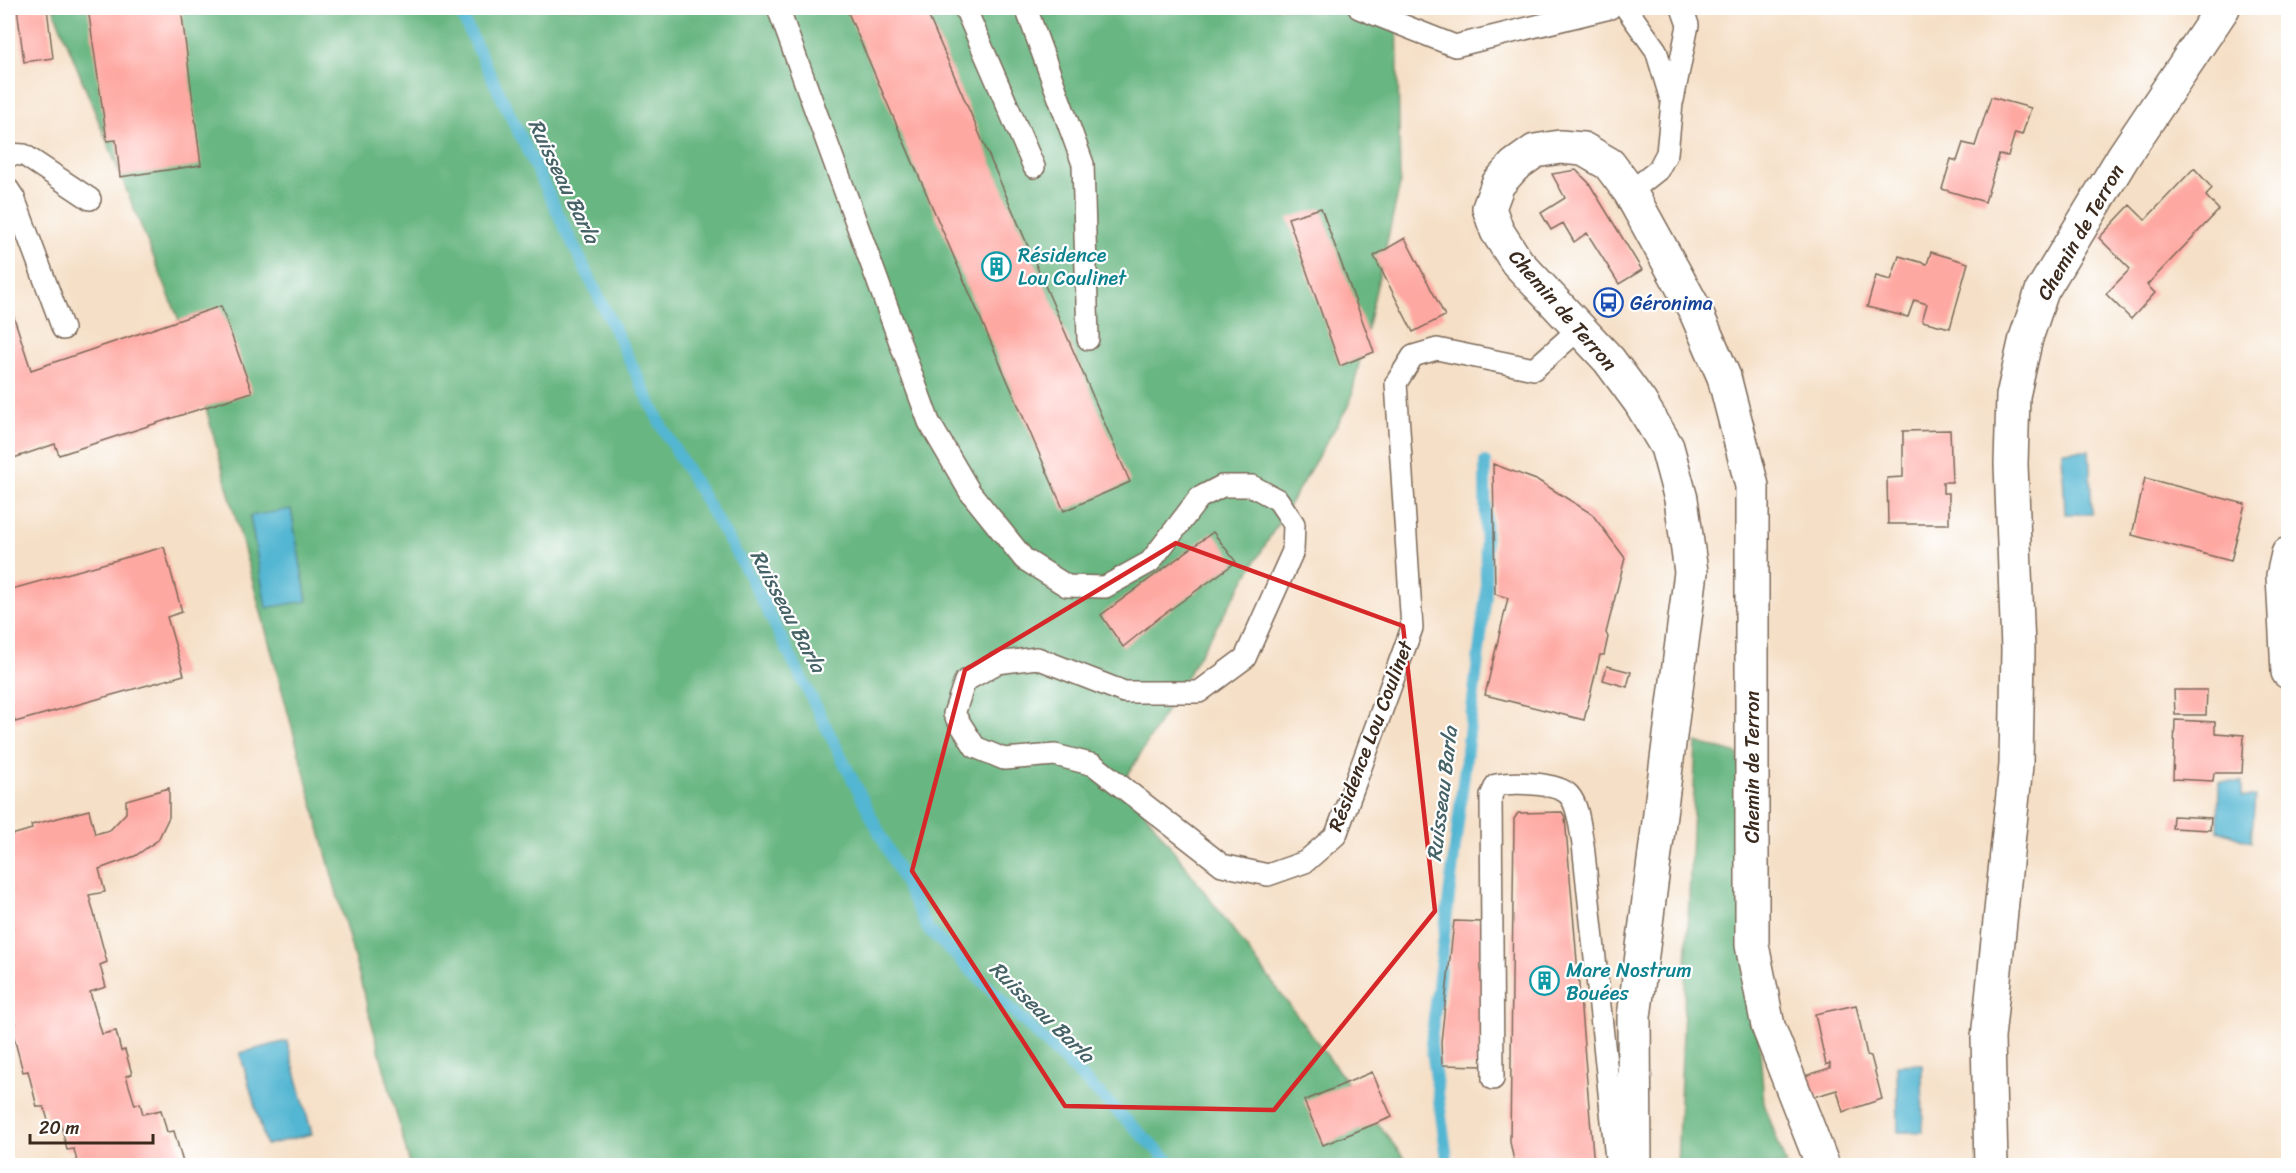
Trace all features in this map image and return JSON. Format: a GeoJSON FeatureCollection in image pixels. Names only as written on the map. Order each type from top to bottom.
{"type":"FeatureCollection","features":[{"type":"Feature","properties":{"kind":"street","name":"Chemin de Terron"},"geometry":{"type":"LineString","coordinates":[[1991,1166],[1988,1038],[2016,765],[2018,649],[2011,464],[2013,396],[2026,338],[2042,291],[2067,246],[2123,157],[2223,8]]}},
{"type":"Feature","properties":{"kind":"street","name":"Chemin de Terron"},"geometry":{"type":"LineString","coordinates":[[1635,1166],[1634,1017],[1691,572],[1681,499],[1667,447],[1640,402],[1615,368],[1517,262],[1497,231],[1489,208],[1498,184],[1514,166],[1535,151],[1560,147],[1583,149],[1609,164],[1630,192],[1695,310],[1724,377],[1752,486],[1752,945],[1768,1026],[1823,1166]]}},
{"type":"Feature","properties":{"kind":"street"},"geometry":{"type":"LineString","coordinates":[[2289,554],[2283,576],[2289,672]]}},
{"type":"Feature","properties":{"kind":"lane","name":"Résidence Lou Coulinet"},"geometry":{"type":"LineString","coordinates":[[778,8],[929,422],[970,492],[1024,559],[1066,586],[1106,587],[1150,562],[1199,498],[1222,486],[1252,486],[1278,500],[1294,524],[1293,551],[1245,658],[1199,692],[1124,692],[1037,658],[997,663],[965,681],[954,714],[975,747],[1004,759],[1055,755],[1094,765],[1222,865],[1268,875],[1305,862],[1336,836],[1412,628],[1396,383],[1413,356],[1437,349],[1534,369],[1579,329]]}},
{"type":"Feature","properties":{"kind":"lane"},"geometry":{"type":"LineString","coordinates":[[965,8],[1034,167]]}},
{"type":"Feature","properties":{"kind":"lane"},"geometry":{"type":"LineString","coordinates":[[1026,8],[1083,164],[1088,339]]}},
{"type":"Feature","properties":{"kind":"lane"},"geometry":{"type":"LineString","coordinates":[[1359,8],[1455,46],[1610,8]]}},
{"type":"Feature","properties":{"kind":"lane"},"geometry":{"type":"LineString","coordinates":[[1626,8],[1656,50],[1672,103]]}},
{"type":"Feature","properties":{"kind":"lane"},"geometry":{"type":"LineString","coordinates":[[1630,192],[1658,170],[1667,153],[1672,103],[1688,25],[1682,8]]}},
{"type":"Feature","properties":{"kind":"lane"},"geometry":{"type":"LineString","coordinates":[[8,154],[24,155],[90,199]]}},
{"type":"Feature","properties":{"kind":"lane"},"geometry":{"type":"LineString","coordinates":[[8,189],[14,198],[63,329]]}},
{"type":"Feature","properties":{"kind":"lane"},"geometry":{"type":"LineString","coordinates":[[1493,1080],[1491,796],[1496,785],[1509,783],[1558,788],[1569,795],[1575,806],[1583,844],[1616,1159],[1620,1166]]}},
{"type":"Feature","properties":{"kind":"highlighted area"},"geometry":{"type":"Polygon","coordinates":[[[1176,543],[1403,626],[1435,911],[1274,1110],[1065,1106],[912,871],[965,670],[1176,543]]]}},
{"type":"Feature","properties":{"kind":"green space"},"geometry":{"type":"Polygon","coordinates":[[[53,8],[1397,8],[1400,185],[1350,403],[1123,783],[1409,1165],[410,1165],[189,345],[53,8]]]}},
{"type":"Feature","properties":{"kind":"green space"},"geometry":{"type":"Polygon","coordinates":[[[1696,742],[1738,754],[1764,1103],[1786,1165],[1677,1166],[1696,742]]]}},
{"type":"Feature","properties":{"kind":"water"},"geometry":{"type":"Polygon","coordinates":[[[2089,450],[2092,514],[2065,514],[2062,451],[2089,450]]]}},
{"type":"Feature","properties":{"kind":"water"},"geometry":{"type":"Polygon","coordinates":[[[291,509],[307,601],[266,608],[250,516],[291,509]]]}},
{"type":"Feature","properties":{"kind":"water"},"geometry":{"type":"Polygon","coordinates":[[[2219,782],[2242,782],[2242,797],[2255,797],[2251,842],[2218,830],[2219,782]]]}},
{"type":"Feature","properties":{"kind":"water"},"geometry":{"type":"Polygon","coordinates":[[[287,1041],[312,1134],[266,1145],[240,1053],[287,1041]]]}},
{"type":"Feature","properties":{"kind":"water"},"geometry":{"type":"Polygon","coordinates":[[[1922,1064],[1923,1132],[1898,1132],[1897,1065],[1922,1064]]]}},
{"type":"Feature","properties":{"kind":"building"},"geometry":{"type":"Polygon","coordinates":[[[17,8],[47,8],[53,58],[24,62],[17,8]]]}},
{"type":"Feature","properties":{"kind":"building"},"geometry":{"type":"Polygon","coordinates":[[[88,8],[181,8],[201,165],[120,177],[116,140],[107,141],[88,8]]]}},
{"type":"Feature","properties":{"kind":"building","name":"Résidence Lou Coulinet"},"geometry":{"type":"Polygon","coordinates":[[[846,8],[925,8],[1130,482],[1064,511],[846,8]]]}},
{"type":"Feature","properties":{"kind":"building"},"geometry":{"type":"Polygon","coordinates":[[[1991,97],[2031,108],[2022,135],[2015,133],[2008,156],[1999,155],[1985,202],[1942,189],[1951,159],[1957,161],[1963,143],[1975,146],[1991,97]]]}},
{"type":"Feature","properties":{"kind":"building"},"geometry":{"type":"Polygon","coordinates":[[[2194,168],[2212,188],[2206,196],[2219,210],[2147,285],[2155,293],[2131,319],[2106,294],[2130,269],[2099,238],[2130,205],[2145,220],[2194,168]]]}},
{"type":"Feature","properties":{"kind":"building"},"geometry":{"type":"Polygon","coordinates":[[[1576,170],[1589,183],[1642,270],[1619,284],[1587,233],[1574,242],[1563,223],[1551,230],[1541,213],[1565,198],[1552,174],[1576,170]]]}},
{"type":"Feature","properties":{"kind":"building"},"geometry":{"type":"Polygon","coordinates":[[[1321,208],[1374,352],[1340,366],[1288,218],[1321,208]]]}},
{"type":"Feature","properties":{"kind":"building"},"geometry":{"type":"Polygon","coordinates":[[[1405,238],[1445,316],[1413,332],[1374,256],[1405,238]]]}},
{"type":"Feature","properties":{"kind":"building"},"geometry":{"type":"Polygon","coordinates":[[[1931,252],[1968,263],[1950,328],[1922,321],[1927,304],[1914,300],[1908,317],[1867,307],[1876,276],[1891,280],[1899,256],[1927,264],[1931,252]]]}},
{"type":"Feature","properties":{"kind":"building"},"geometry":{"type":"Polygon","coordinates":[[[8,299],[31,370],[221,306],[252,392],[59,455],[55,444],[8,460],[8,299]]]}},
{"type":"Feature","properties":{"kind":"building"},"geometry":{"type":"Polygon","coordinates":[[[1950,430],[1952,482],[1943,482],[1943,493],[1949,493],[1949,524],[1888,524],[1887,478],[1903,477],[1903,431],[1950,430]]]}},
{"type":"Feature","properties":{"kind":"building"},"geometry":{"type":"Polygon","coordinates":[[[1493,464],[1539,481],[1592,514],[1625,558],[1606,633],[1608,637],[1604,655],[1600,655],[1584,720],[1485,695],[1508,598],[1495,594],[1493,464]]]}},
{"type":"Feature","properties":{"kind":"building"},"geometry":{"type":"Polygon","coordinates":[[[2145,478],[2245,504],[2231,561],[2132,535],[2145,478]]]}},
{"type":"Feature","properties":{"kind":"building"},"geometry":{"type":"Polygon","coordinates":[[[1213,532],[1236,562],[1123,647],[1101,615],[1213,532]]]}},
{"type":"Feature","properties":{"kind":"building"},"geometry":{"type":"Polygon","coordinates":[[[164,547],[182,612],[167,617],[184,675],[15,722],[8,696],[8,590],[164,547]]]}},
{"type":"Feature","properties":{"kind":"building"},"geometry":{"type":"Polygon","coordinates":[[[1607,666],[1631,672],[1627,687],[1603,680],[1607,666]]]}},
{"type":"Feature","properties":{"kind":"building"},"geometry":{"type":"Polygon","coordinates":[[[2174,690],[2207,690],[2206,715],[2175,715],[2174,690]]]}},
{"type":"Feature","properties":{"kind":"building"},"geometry":{"type":"Polygon","coordinates":[[[2175,720],[2215,722],[2215,733],[2244,735],[2242,773],[2214,773],[2213,781],[2173,779],[2175,720]]]}},
{"type":"Feature","properties":{"kind":"building"},"geometry":{"type":"Polygon","coordinates":[[[169,788],[169,817],[158,840],[135,856],[99,869],[105,892],[89,895],[107,962],[100,965],[106,987],[90,992],[102,1034],[116,1031],[121,1051],[125,1050],[132,1074],[126,1076],[135,1105],[140,1103],[143,1114],[161,1110],[167,1132],[174,1131],[184,1166],[78,1166],[74,1149],[67,1150],[61,1125],[50,1127],[44,1107],[37,1107],[28,1071],[23,1072],[11,1026],[15,1024],[9,1001],[13,999],[8,976],[8,931],[13,929],[8,904],[13,902],[8,879],[8,836],[32,829],[31,825],[89,810],[95,834],[110,830],[126,813],[126,800],[169,788]]]}},
{"type":"Feature","properties":{"kind":"building","name":"Mare Nostrum Bouées"},"geometry":{"type":"Polygon","coordinates":[[[1562,812],[1565,817],[1594,1166],[1515,1166],[1510,1142],[1514,819],[1518,813],[1562,812]]]}},
{"type":"Feature","properties":{"kind":"building"},"geometry":{"type":"Polygon","coordinates":[[[2173,816],[2211,818],[2210,830],[2172,828],[2173,816]]]}},
{"type":"Feature","properties":{"kind":"building"},"geometry":{"type":"Polygon","coordinates":[[[1454,921],[1483,922],[1482,1066],[1442,1065],[1441,1042],[1454,921]]]}},
{"type":"Feature","properties":{"kind":"building"},"geometry":{"type":"Polygon","coordinates":[[[1856,1005],[1867,1055],[1871,1056],[1882,1099],[1843,1112],[1837,1090],[1813,1097],[1805,1076],[1830,1068],[1830,1063],[1826,1065],[1815,1014],[1856,1005]]]}},
{"type":"Feature","properties":{"kind":"building"},"geometry":{"type":"Polygon","coordinates":[[[1372,1072],[1392,1117],[1323,1145],[1304,1101],[1372,1072]]]}},
{"type":"Feature","properties":{"kind":"waterway","name":"Ruisseau Barla"},"geometry":{"type":"LineString","coordinates":[[458,8],[662,427],[752,580],[928,929],[1174,1166]]}},
{"type":"Feature","properties":{"kind":"waterway","name":"Ruisseau Barla"},"geometry":{"type":"LineString","coordinates":[[1448,1166],[1431,1043],[1486,595],[1485,462]]}},
{"type":"Feature","properties":{"kind":"place","name":"Résidence Lou Coulinet"},"geometry":{"type":"Point","coordinates":[997,266]}},
{"type":"Feature","properties":{"kind":"place","name":"Géronima"},"geometry":{"type":"Point","coordinates":[1609,303]}},
{"type":"Feature","properties":{"kind":"place","name":"Mare Nostrum Bouées"},"geometry":{"type":"Point","coordinates":[1545,981]}}]}
